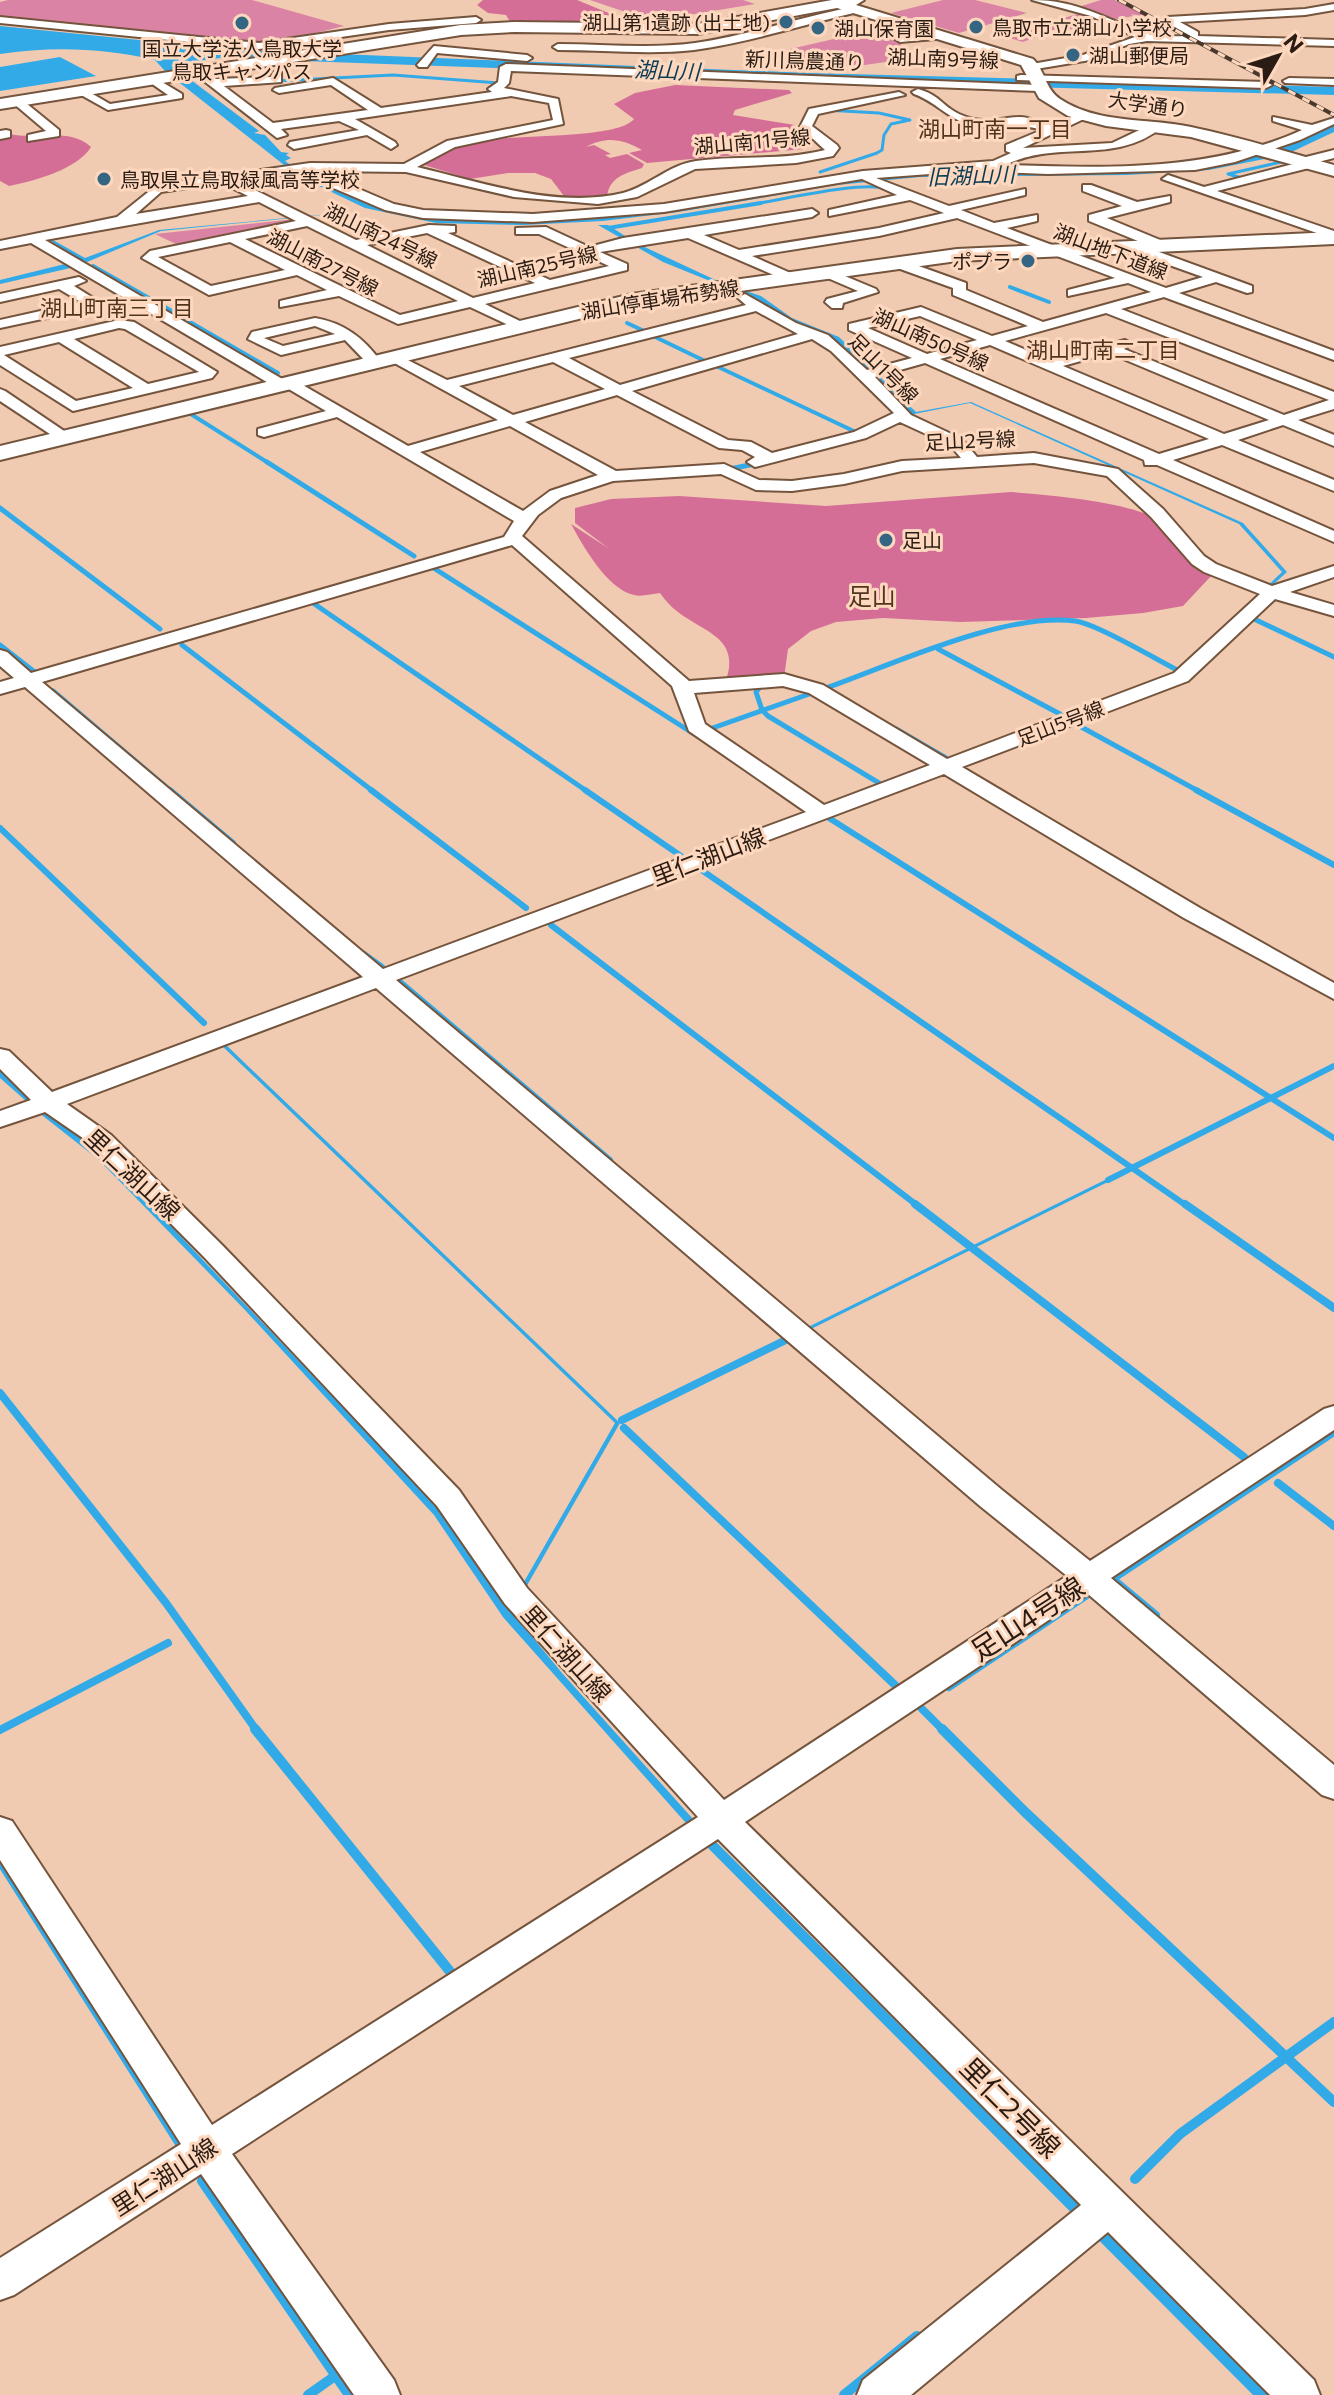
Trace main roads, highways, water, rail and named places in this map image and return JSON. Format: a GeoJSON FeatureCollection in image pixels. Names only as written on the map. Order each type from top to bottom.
{"type":"FeatureCollection","features":[{"type":"Feature","properties":{"kind":"main road","name":"大学通り"},"geometry":{"type":"LineString","coordinates":[[9,103],[392,40],[485,28],[698,29],[839,4],[858,4],[943,36],[1018,58],[1038,83],[1084,116],[1188,132],[1334,171]]}},
{"type":"Feature","properties":{"kind":"main road","name":"湖山停車場布勢線"},"geometry":{"type":"LineString","coordinates":[[2,450],[632,300],[972,254],[1128,246],[1158,250],[1334,236]]}},
{"type":"Feature","properties":{"kind":"water"},"geometry":{"type":"Polygon","coordinates":[[[0,26],[239,50],[810,73],[1334,87],[1334,95],[220,58],[171,65],[259,131],[254,133],[265,135],[281,152],[289,153],[286,155],[291,158],[285,161],[301,172],[434,217],[636,212],[837,180],[963,169],[976,172],[1216,163],[1334,122],[1334,132],[1285,155],[1209,170],[1127,175],[919,177],[837,185],[678,212],[603,221],[523,225],[436,223],[365,208],[298,176],[166,72],[23,95],[165,71],[155,60],[97,51],[39,50],[0,54],[0,26]]]}},
{"type":"Feature","properties":{"kind":"water"},"geometry":{"type":"Polygon","coordinates":[[[60,57],[96,76],[0,91],[0,67],[60,57]]]}},
{"type":"Feature","properties":{"kind":"water"},"geometry":{"type":"Polygon","coordinates":[[[362,211],[161,231],[75,267],[0,284],[0,280],[81,260],[49,240],[54,236],[57,236],[53,240],[85,258],[159,230],[362,211]]]}},
{"type":"Feature","properties":{"kind":"water"},"geometry":{"type":"Polygon","coordinates":[[[598,225],[608,225],[636,243],[722,283],[761,296],[792,318],[839,337],[916,412],[971,402],[1243,523],[1287,572],[1178,672],[1282,572],[1239,524],[970,403],[909,415],[832,339],[799,326],[752,298],[663,262],[598,225]]]}},
{"type":"Feature","properties":{"kind":"water"},"geometry":{"type":"Polygon","coordinates":[[[223,1042],[620,1423],[525,1589],[521,1587],[615,1423],[219,1043],[223,1042]]]}},
{"type":"Feature","properties":{"kind":"water"},"geometry":{"type":"Polygon","coordinates":[[[0,1069],[110,1162],[443,1513],[511,1611],[562,1673],[693,1819],[1271,2395],[1253,2395],[709,1849],[503,1617],[434,1515],[245,1310],[99,1160],[0,1078],[0,1069]]]}},
{"type":"Feature","properties":{"kind":"water"},"geometry":{"type":"Polygon","coordinates":[[[1115,1175],[1118,1177],[807,1331],[804,1329],[1115,1175]]]}},
{"type":"Feature","properties":{"kind":"waterway"},"geometry":{"type":"LineString","coordinates":[[275,81],[393,75],[499,83]]}},
{"type":"Feature","properties":{"kind":"waterway"},"geometry":{"type":"LineString","coordinates":[[820,172],[877,153],[882,150],[884,135],[891,124],[910,120],[879,113],[825,110]]}},
{"type":"Feature","properties":{"kind":"waterway"},"geometry":{"type":"LineString","coordinates":[[1242,178],[1228,174],[1286,161]]}},
{"type":"Feature","properties":{"kind":"waterway"},"geometry":{"type":"LineString","coordinates":[[748,205],[840,189],[886,189]]}},
{"type":"Feature","properties":{"kind":"waterway"},"geometry":{"type":"LineString","coordinates":[[608,228],[761,203]]}},
{"type":"Feature","properties":{"kind":"waterway"},"geometry":{"type":"LineString","coordinates":[[93,266],[177,314]]}},
{"type":"Feature","properties":{"kind":"waterway"},"geometry":{"type":"LineString","coordinates":[[1010,287],[1049,302]]}},
{"type":"Feature","properties":{"kind":"waterway"},"geometry":{"type":"LineString","coordinates":[[183,318],[278,373]]}},
{"type":"Feature","properties":{"kind":"waterway"},"geometry":{"type":"LineString","coordinates":[[627,323],[642,330]]}},
{"type":"Feature","properties":{"kind":"waterway"},"geometry":{"type":"LineString","coordinates":[[651,335],[705,361]]}},
{"type":"Feature","properties":{"kind":"waterway"},"geometry":{"type":"LineString","coordinates":[[698,363],[724,356]]}},
{"type":"Feature","properties":{"kind":"waterway"},"geometry":{"type":"LineString","coordinates":[[712,364],[860,434]]}},
{"type":"Feature","properties":{"kind":"waterway"},"geometry":{"type":"LineString","coordinates":[[186,411],[270,464]]}},
{"type":"Feature","properties":{"kind":"waterway"},"geometry":{"type":"LineString","coordinates":[[267,462],[414,556]]}},
{"type":"Feature","properties":{"kind":"waterway"},"geometry":{"type":"LineString","coordinates":[[730,469],[759,463],[753,464]]}},
{"type":"Feature","properties":{"kind":"waterway"},"geometry":{"type":"LineString","coordinates":[[551,493],[591,478]]}},
{"type":"Feature","properties":{"kind":"waterway"},"geometry":{"type":"LineString","coordinates":[[0,508],[160,629]]}},
{"type":"Feature","properties":{"kind":"waterway"},"geometry":{"type":"LineString","coordinates":[[432,567],[694,734]]}},
{"type":"Feature","properties":{"kind":"waterway"},"geometry":{"type":"LineString","coordinates":[[313,603],[588,792]]}},
{"type":"Feature","properties":{"kind":"waterway"},"geometry":{"type":"LineString","coordinates":[[1254,619],[1334,657]]}},
{"type":"Feature","properties":{"kind":"waterway"},"geometry":{"type":"LineString","coordinates":[[830,691],[826,688],[950,642],[1016,624],[1047,620],[1084,623],[1181,672],[1184,669]]}},
{"type":"Feature","properties":{"kind":"waterway"},"geometry":{"type":"LineString","coordinates":[[0,645],[36,673]]}},
{"type":"Feature","properties":{"kind":"waterway"},"geometry":{"type":"LineString","coordinates":[[182,645],[374,792]]}},
{"type":"Feature","properties":{"kind":"waterway"},"geometry":{"type":"LineString","coordinates":[[938,649],[1060,714]]}},
{"type":"Feature","properties":{"kind":"waterway"},"geometry":{"type":"LineString","coordinates":[[761,686],[756,692],[762,710]]}},
{"type":"Feature","properties":{"kind":"waterway"},"geometry":{"type":"LineString","coordinates":[[53,691],[172,792]]}},
{"type":"Feature","properties":{"kind":"waterway"},"geometry":{"type":"LineString","coordinates":[[762,710],[815,692]]}},
{"type":"Feature","properties":{"kind":"waterway"},"geometry":{"type":"LineString","coordinates":[[707,730],[762,710]]}},
{"type":"Feature","properties":{"kind":"waterway"},"geometry":{"type":"LineString","coordinates":[[762,710],[879,783]]}},
{"type":"Feature","properties":{"kind":"waterway"},"geometry":{"type":"LineString","coordinates":[[1074,723],[1200,792]]}},
{"type":"Feature","properties":{"kind":"waterway"},"geometry":{"type":"LineString","coordinates":[[896,729],[946,758]]}},
{"type":"Feature","properties":{"kind":"waterway"},"geometry":{"type":"LineString","coordinates":[[170,790],[233,843]]}},
{"type":"Feature","properties":{"kind":"waterway"},"geometry":{"type":"LineString","coordinates":[[371,790],[526,908]]}},
{"type":"Feature","properties":{"kind":"waterway"},"geometry":{"type":"LineString","coordinates":[[585,790],[681,856]]}},
{"type":"Feature","properties":{"kind":"waterway"},"geometry":{"type":"LineString","coordinates":[[1196,790],[1334,865]]}},
{"type":"Feature","properties":{"kind":"waterway"},"geometry":{"type":"LineString","coordinates":[[829,818],[1271,1098]]}},
{"type":"Feature","properties":{"kind":"waterway"},"geometry":{"type":"LineString","coordinates":[[0,828],[204,1023]]}},
{"type":"Feature","properties":{"kind":"waterway"},"geometry":{"type":"LineString","coordinates":[[703,871],[1132,1168]]}},
{"type":"Feature","properties":{"kind":"waterway"},"geometry":{"type":"LineString","coordinates":[[551,925],[918,1206]]}},
{"type":"Feature","properties":{"kind":"waterway"},"geometry":{"type":"LineString","coordinates":[[364,954],[382,967]]}},
{"type":"Feature","properties":{"kind":"waterway"},"geometry":{"type":"LineString","coordinates":[[399,981],[610,1160]]}},
{"type":"Feature","properties":{"kind":"waterway"},"geometry":{"type":"LineString","coordinates":[[1271,1098],[1334,1066]]}},
{"type":"Feature","properties":{"kind":"waterway"},"geometry":{"type":"LineString","coordinates":[[1132,1168],[1271,1098]]}},
{"type":"Feature","properties":{"kind":"waterway"},"geometry":{"type":"LineString","coordinates":[[1271,1098],[1334,1138]]}},
{"type":"Feature","properties":{"kind":"waterway"},"geometry":{"type":"LineString","coordinates":[[1108,1180],[1132,1168]]}},
{"type":"Feature","properties":{"kind":"waterway"},"geometry":{"type":"LineString","coordinates":[[1132,1168],[1187,1206]]}},
{"type":"Feature","properties":{"kind":"waterway"},"geometry":{"type":"LineString","coordinates":[[915,1204],[1244,1457]]}},
{"type":"Feature","properties":{"kind":"waterway"},"geometry":{"type":"LineString","coordinates":[[1185,1204],[1334,1308]]}},
{"type":"Feature","properties":{"kind":"waterway"},"geometry":{"type":"LineString","coordinates":[[622,1420],[792,1337]]}},
{"type":"Feature","properties":{"kind":"waterway"},"geometry":{"type":"LineString","coordinates":[[0,1393],[166,1603],[257,1731]]}},
{"type":"Feature","properties":{"kind":"waterway"},"geometry":{"type":"LineString","coordinates":[[624,1428],[895,1685]]}},
{"type":"Feature","properties":{"kind":"waterway"},"geometry":{"type":"LineString","coordinates":[[1114,1578],[1334,1432]]}},
{"type":"Feature","properties":{"kind":"waterway"},"geometry":{"type":"LineString","coordinates":[[1278,1483],[1334,1526]]}},
{"type":"Feature","properties":{"kind":"waterway"},"geometry":{"type":"LineString","coordinates":[[1114,1580],[1156,1615]]}},
{"type":"Feature","properties":{"kind":"waterway"},"geometry":{"type":"LineString","coordinates":[[949,1687],[1090,1593]]}},
{"type":"Feature","properties":{"kind":"waterway"},"geometry":{"type":"LineString","coordinates":[[0,1730],[168,1643]]}},
{"type":"Feature","properties":{"kind":"waterway"},"geometry":{"type":"LineString","coordinates":[[922,1709],[1025,1812],[1286,2057]]}},
{"type":"Feature","properties":{"kind":"waterway"},"geometry":{"type":"LineString","coordinates":[[255,1729],[452,1974]]}},
{"type":"Feature","properties":{"kind":"waterway"},"geometry":{"type":"LineString","coordinates":[[0,1860],[181,2145]]}},
{"type":"Feature","properties":{"kind":"waterway"},"geometry":{"type":"LineString","coordinates":[[1286,2057],[1334,2022]]}},
{"type":"Feature","properties":{"kind":"waterway"},"geometry":{"type":"LineString","coordinates":[[1135,2179],[1180,2134],[1286,2057]]}},
{"type":"Feature","properties":{"kind":"waterway"},"geometry":{"type":"LineString","coordinates":[[1286,2057],[1334,2102]]}},
{"type":"Feature","properties":{"kind":"waterway"},"geometry":{"type":"LineString","coordinates":[[202,2181],[349,2395]]}},
{"type":"Feature","properties":{"kind":"waterway"},"geometry":{"type":"LineString","coordinates":[[844,2395],[917,2336]]}},
{"type":"Feature","properties":{"kind":"waterway"},"geometry":{"type":"LineString","coordinates":[[308,2395],[335,2376]]}},
{"type":"Feature","properties":{"kind":"railway"},"geometry":{"type":"LineString","coordinates":[[1119,0],[1334,115]]}},
{"type":"Feature","properties":{"kind":"place","name":"湖山第1遺跡 (出土地)"},"geometry":{"type":"Point","coordinates":[786,22]}},
{"type":"Feature","properties":{"kind":"place","name":"国立大学法人鳥取大学 鳥取キャンパス"},"geometry":{"type":"Point","coordinates":[242,23]}},
{"type":"Feature","properties":{"kind":"place","name":"鳥取市立湖山小学校"},"geometry":{"type":"Point","coordinates":[976,27]}},
{"type":"Feature","properties":{"kind":"place","name":"湖山保育園"},"geometry":{"type":"Point","coordinates":[818,28]}},
{"type":"Feature","properties":{"kind":"place","name":"湖山郵便局"},"geometry":{"type":"Point","coordinates":[1073,55]}},
{"type":"Feature","properties":{"kind":"place","name":"鳥取県立鳥取緑風高等学校"},"geometry":{"type":"Point","coordinates":[104,179]}},
{"type":"Feature","properties":{"kind":"place","name":"ポプラ"},"geometry":{"type":"Point","coordinates":[1028,261]}},
{"type":"Feature","properties":{"kind":"place","name":"足山"},"geometry":{"type":"Point","coordinates":[886,540]}},
{"type":"Feature","properties":{"kind":"district","name":"湖山町南一丁目"},"geometry":{"type":"Point","coordinates":[995,128]}},
{"type":"Feature","properties":{"kind":"district","name":"湖山町南三丁目"},"geometry":{"type":"Point","coordinates":[117,307]}},
{"type":"Feature","properties":{"kind":"district","name":"湖山町南二丁目"},"geometry":{"type":"Point","coordinates":[1103,349]}},
{"type":"Feature","properties":{"kind":"district","name":"足山"},"geometry":{"type":"Point","coordinates":[872,595]}},
{"type":"Feature","properties":{"kind":"water label","name":"湖山川"},"geometry":{"type":"Point","coordinates":[667,70]}},
{"type":"Feature","properties":{"kind":"water label","name":"旧湖山川"},"geometry":{"type":"Point","coordinates":[971,175]}}]}
